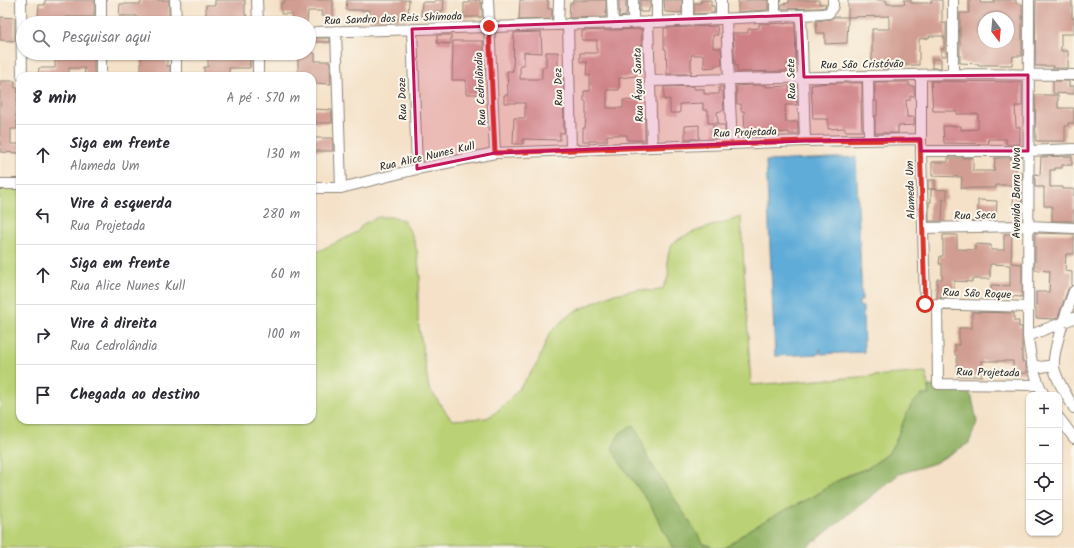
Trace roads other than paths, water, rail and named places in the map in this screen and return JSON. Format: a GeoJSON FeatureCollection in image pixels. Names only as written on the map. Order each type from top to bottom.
{"type":"FeatureCollection","features":[{"type":"Feature","properties":{"kind":"street"},"geometry":{"type":"LineString","coordinates":[[21,0],[21,16]]}},
{"type":"Feature","properties":{"kind":"street"},"geometry":{"type":"LineString","coordinates":[[101,0],[101,16]]}},
{"type":"Feature","properties":{"kind":"street"},"geometry":{"type":"LineString","coordinates":[[175,0],[176,16]]}},
{"type":"Feature","properties":{"kind":"street"},"geometry":{"type":"LineString","coordinates":[[257,0],[258,16]]}},
{"type":"Feature","properties":{"kind":"street","name":"Rua Cedrolândia"},"geometry":{"type":"LineString","coordinates":[[488,0],[495,153]]}},
{"type":"Feature","properties":{"kind":"street","name":"Rua Dez"},"geometry":{"type":"LineString","coordinates":[[559,0],[563,24],[571,150]]}},
{"type":"Feature","properties":{"kind":"street"},"geometry":{"type":"LineString","coordinates":[[612,0],[613,22]]}},
{"type":"Feature","properties":{"kind":"street"},"geometry":{"type":"LineString","coordinates":[[633,0],[633,22]]}},
{"type":"Feature","properties":{"kind":"street","name":"Rua Água Santa"},"geometry":{"type":"LineString","coordinates":[[652,146],[650,81],[652,22],[657,0]]}},
{"type":"Feature","properties":{"kind":"street"},"geometry":{"type":"LineString","coordinates":[[688,0],[688,20]]}},
{"type":"Feature","properties":{"kind":"street"},"geometry":{"type":"LineString","coordinates":[[721,0],[729,79],[732,144]]}},
{"type":"Feature","properties":{"kind":"street"},"geometry":{"type":"LineString","coordinates":[[775,0],[775,16]]}},
{"type":"Feature","properties":{"kind":"street","name":"Rua Sandro dos Reis Shimoda"},"geometry":{"type":"LineString","coordinates":[[316,32],[652,22],[820,14],[829,12],[833,6],[833,0]]}},
{"type":"Feature","properties":{"kind":"street"},"geometry":{"type":"LineString","coordinates":[[953,0],[953,74]]}},
{"type":"Feature","properties":{"kind":"street","name":"Avenida Barra Nova"},"geometry":{"type":"LineString","coordinates":[[1029,0],[1028,336],[1032,365],[1038,385],[1042,392]]}},
{"type":"Feature","properties":{"kind":"street","name":"Rua Sete"},"geometry":{"type":"LineString","coordinates":[[801,15],[805,141]]}},
{"type":"Feature","properties":{"kind":"street","name":"Rua Doze"},"geometry":{"type":"LineString","coordinates":[[412,29],[417,169]]}},
{"type":"Feature","properties":{"kind":"street"},"geometry":{"type":"LineString","coordinates":[[336,31],[341,188]]}},
{"type":"Feature","properties":{"kind":"street"},"geometry":{"type":"LineString","coordinates":[[22,60],[22,72]]}},
{"type":"Feature","properties":{"kind":"street"},"geometry":{"type":"LineString","coordinates":[[101,60],[101,72]]}},
{"type":"Feature","properties":{"kind":"street"},"geometry":{"type":"LineString","coordinates":[[176,60],[176,72]]}},
{"type":"Feature","properties":{"kind":"street"},"geometry":{"type":"LineString","coordinates":[[258,60],[258,72]]}},
{"type":"Feature","properties":{"kind":"street","name":"Rua São Cristóvão"},"geometry":{"type":"LineString","coordinates":[[650,81],[953,74],[1074,74]]}},
{"type":"Feature","properties":{"kind":"street","name":"Alameda Um"},"geometry":{"type":"LineString","coordinates":[[921,75],[920,140],[924,228],[925,304]]}},
{"type":"Feature","properties":{"kind":"street"},"geometry":{"type":"LineString","coordinates":[[868,77],[869,140]]}},
{"type":"Feature","properties":{"kind":"street","name":"Rua Projetada"},"geometry":{"type":"LineString","coordinates":[[571,150],[805,141],[920,140]]}},
{"type":"Feature","properties":{"kind":"street"},"geometry":{"type":"LineString","coordinates":[[921,151],[1028,151],[1074,149]]}},
{"type":"Feature","properties":{"kind":"street","name":"Rua Alice Nunes Kull"},"geometry":{"type":"LineString","coordinates":[[316,188],[341,188],[417,169],[495,153],[571,150]]}},
{"type":"Feature","properties":{"kind":"street"},"geometry":{"type":"LineString","coordinates":[[0,184],[16,184]]}},
{"type":"Feature","properties":{"kind":"street","name":"Rua Seca"},"geometry":{"type":"LineString","coordinates":[[924,228],[1028,226],[1074,228]]}},
{"type":"Feature","properties":{"kind":"street"},"geometry":{"type":"LineString","coordinates":[[1062,412],[1073,406],[1054,366],[1056,349],[1074,291]]}},
{"type":"Feature","properties":{"kind":"street","name":"Rua São Roque"},"geometry":{"type":"LineString","coordinates":[[925,304],[1028,307]]}},
{"type":"Feature","properties":{"kind":"street","name":"Rua Projetada"},"geometry":{"type":"LineString","coordinates":[[937,304],[938,384],[1038,385]]}},
{"type":"Feature","properties":{"kind":"street"},"geometry":{"type":"LineString","coordinates":[[1028,336],[1074,318]]}},
{"type":"Feature","properties":{"kind":"street"},"geometry":{"type":"LineString","coordinates":[[1032,365],[1041,368],[1054,366]]}},
{"type":"Feature","properties":{"kind":"street"},"geometry":{"type":"LineString","coordinates":[[1062,422],[1074,438]]}},
{"type":"Feature","properties":{"kind":"water"},"geometry":{"type":"Polygon","coordinates":[[[856,157],[862,300],[859,301],[859,306],[863,307],[864,352],[821,354],[820,349],[819,354],[775,356],[766,161],[856,157]]]}}]}
